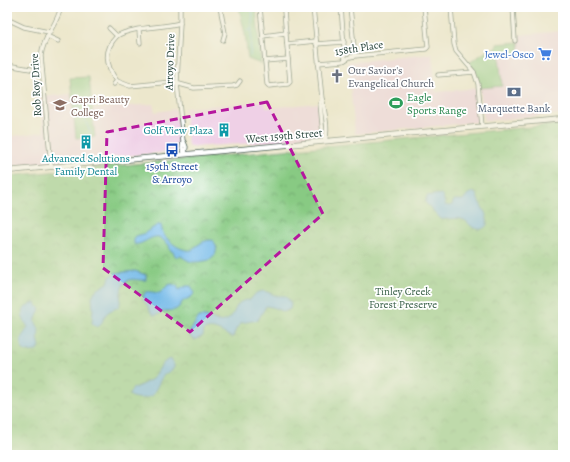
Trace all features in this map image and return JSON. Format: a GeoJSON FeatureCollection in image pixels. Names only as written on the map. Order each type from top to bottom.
{"type":"FeatureCollection","features":[{"type":"Feature","properties":{"kind":"main road","name":"West 159th Street"},"geometry":{"type":"LineString","coordinates":[[7,171],[563,119]]}},
{"type":"Feature","properties":{"kind":"street","name":"Rob Roy Drive"},"geometry":{"type":"LineString","coordinates":[[51,166],[42,71],[42,50],[61,7]]}},
{"type":"Feature","properties":{"kind":"street","name":"Arroyo Drive"},"geometry":{"type":"LineString","coordinates":[[180,7],[177,83],[183,140],[186,147],[185,154]]}},
{"type":"Feature","properties":{"kind":"street"},"geometry":{"type":"LineString","coordinates":[[220,7],[225,33],[223,40]]}},
{"type":"Feature","properties":{"kind":"street"},"geometry":{"type":"LineString","coordinates":[[260,7],[262,36],[269,86],[288,84],[290,81],[284,8],[302,7]]}},
{"type":"Feature","properties":{"kind":"street"},"geometry":{"type":"LineString","coordinates":[[313,7],[322,99],[320,103],[322,130],[325,141]]}},
{"type":"Feature","properties":{"kind":"street"},"geometry":{"type":"LineString","coordinates":[[341,7],[345,60]]}},
{"type":"Feature","properties":{"kind":"street"},"geometry":{"type":"LineString","coordinates":[[350,7],[355,56]]}},
{"type":"Feature","properties":{"kind":"street","name":"158th Place"},"geometry":{"type":"LineString","coordinates":[[318,63],[345,60],[355,56],[427,49],[424,7]]}},
{"type":"Feature","properties":{"kind":"street"},"geometry":{"type":"LineString","coordinates":[[451,7],[456,51],[474,72],[478,84],[482,126]]}},
{"type":"Feature","properties":{"kind":"street"},"geometry":{"type":"LineString","coordinates":[[513,7],[516,41]]}},
{"type":"Feature","properties":{"kind":"street"},"geometry":{"type":"LineString","coordinates":[[7,19],[30,28],[50,32]]}},
{"type":"Feature","properties":{"kind":"street"},"geometry":{"type":"LineString","coordinates":[[180,23],[169,26],[127,31],[117,36],[109,48],[107,61],[109,68],[117,80],[130,86],[177,83],[188,87],[201,88],[233,86],[237,85],[240,81]]}},
{"type":"Feature","properties":{"kind":"street"},"geometry":{"type":"LineString","coordinates":[[109,28],[117,36]]}},
{"type":"Feature","properties":{"kind":"street"},"geometry":{"type":"LineString","coordinates":[[139,30],[140,43]]}},
{"type":"Feature","properties":{"kind":"street"},"geometry":{"type":"LineString","coordinates":[[262,36],[286,33]]}},
{"type":"Feature","properties":{"kind":"street"},"geometry":{"type":"LineString","coordinates":[[47,36],[58,41]]}},
{"type":"Feature","properties":{"kind":"street"},"geometry":{"type":"LineString","coordinates":[[287,44],[344,42]]}},
{"type":"Feature","properties":{"kind":"street"},"geometry":{"type":"LineString","coordinates":[[265,61],[288,58]]}},
{"type":"Feature","properties":{"kind":"street"},"geometry":{"type":"LineString","coordinates":[[7,65],[42,71]]}},
{"type":"Feature","properties":{"kind":"street"},"geometry":{"type":"LineString","coordinates":[[438,75],[474,72]]}},
{"type":"Feature","properties":{"kind":"street"},"geometry":{"type":"LineString","coordinates":[[114,84],[117,80]]}},
{"type":"Feature","properties":{"kind":"highlighted area"},"geometry":{"type":"Polygon","coordinates":[[[267,102],[323,214],[190,332],[103,268],[107,132],[267,102]]]}},
{"type":"Feature","properties":{"kind":"shaded area"},"geometry":{"type":"Polygon","coordinates":[[[563,31],[563,114],[484,121],[480,88],[502,86],[499,56],[520,54],[518,35],[563,31]]]}},
{"type":"Feature","properties":{"kind":"shaded area"},"geometry":{"type":"Polygon","coordinates":[[[432,54],[436,92],[476,88],[479,122],[355,134],[348,62],[432,54]]]}},
{"type":"Feature","properties":{"kind":"shaded area"},"geometry":{"type":"Polygon","coordinates":[[[72,94],[76,138],[95,136],[92,109],[153,104],[155,112],[176,109],[180,148],[178,151],[7,167],[7,137],[44,132],[40,97],[72,94]]]}},
{"type":"Feature","properties":{"kind":"shaded area"},"geometry":{"type":"Polygon","coordinates":[[[265,101],[266,108],[318,103],[322,137],[256,143],[188,146],[184,108],[265,101]]]}},
{"type":"Feature","properties":{"kind":"green space"},"geometry":{"type":"Polygon","coordinates":[[[239,7],[256,7],[261,64],[248,59],[245,34],[239,7]]]}},
{"type":"Feature","properties":{"kind":"green space"},"geometry":{"type":"Polygon","coordinates":[[[519,42],[520,54],[499,56],[502,86],[480,88],[479,81],[469,63],[490,49],[497,48],[497,44],[519,42]]]}},
{"type":"Feature","properties":{"kind":"green space"},"geometry":{"type":"Polygon","coordinates":[[[89,77],[95,137],[76,138],[70,78],[89,77]]]}},
{"type":"Feature","properties":{"kind":"green space","name":"Tinley Creek Forest Preserve"},"geometry":{"type":"Polygon","coordinates":[[[563,124],[563,455],[7,455],[7,176],[563,124]]]}},
{"type":"Feature","properties":{"kind":"water"},"geometry":{"type":"Polygon","coordinates":[[[473,192],[477,195],[487,220],[487,225],[481,229],[477,229],[466,221],[457,218],[441,219],[425,202],[427,196],[441,194],[445,205],[449,206],[452,205],[454,200],[463,200],[468,194],[473,192]]]}},
{"type":"Feature","properties":{"kind":"water"},"geometry":{"type":"Polygon","coordinates":[[[158,225],[161,225],[163,234],[170,241],[184,250],[192,250],[199,244],[212,240],[216,247],[215,255],[210,260],[194,262],[181,256],[176,257],[170,250],[169,245],[159,237],[134,244],[134,239],[136,236],[143,234],[158,225]]]}},
{"type":"Feature","properties":{"kind":"water"},"geometry":{"type":"Polygon","coordinates":[[[135,271],[146,275],[146,280],[131,279],[126,282],[122,288],[119,307],[108,312],[101,324],[97,327],[95,326],[92,323],[92,297],[95,291],[108,283],[110,277],[115,273],[135,271]]]}},
{"type":"Feature","properties":{"kind":"water"},"geometry":{"type":"Polygon","coordinates":[[[172,284],[177,286],[179,290],[186,286],[191,286],[195,293],[183,301],[175,310],[165,311],[157,315],[153,315],[143,300],[143,296],[146,292],[160,293],[168,285],[172,284]]]}},
{"type":"Feature","properties":{"kind":"water"},"geometry":{"type":"Polygon","coordinates":[[[263,291],[277,296],[285,296],[291,304],[290,309],[284,312],[266,306],[258,320],[241,323],[236,329],[233,337],[211,328],[204,330],[203,336],[195,340],[190,337],[190,331],[199,317],[206,317],[217,321],[227,320],[233,314],[240,302],[250,300],[256,293],[263,291]]]}},
{"type":"Feature","properties":{"kind":"water"},"geometry":{"type":"Polygon","coordinates":[[[35,303],[40,309],[35,321],[39,329],[38,338],[40,347],[37,351],[27,352],[22,349],[21,344],[21,338],[28,327],[23,319],[22,313],[28,305],[35,303]]]}},
{"type":"Feature","properties":{"kind":"water"},"geometry":{"type":"Polygon","coordinates":[[[171,359],[174,368],[163,376],[153,395],[135,398],[129,395],[132,389],[152,379],[164,362],[171,359]]]}},
{"type":"Feature","properties":{"kind":"waterway"},"geometry":{"type":"LineString","coordinates":[[250,56],[253,7]]}},
{"type":"Feature","properties":{"kind":"waterway"},"geometry":{"type":"LineString","coordinates":[[247,31],[252,29]]}},
{"type":"Feature","properties":{"kind":"waterway"},"geometry":{"type":"LineString","coordinates":[[75,100],[91,133]]}},
{"type":"Feature","properties":{"kind":"place","name":"Jewel-Osco"},"geometry":{"type":"Point","coordinates":[545,54]}},
{"type":"Feature","properties":{"kind":"place","name":"Our Savior's Evangelical Church"},"geometry":{"type":"Point","coordinates":[337,76]}},
{"type":"Feature","properties":{"kind":"place","name":"Marquette Bank"},"geometry":{"type":"Point","coordinates":[514,92]}},
{"type":"Feature","properties":{"kind":"place","name":"Eagle Sports Range"},"geometry":{"type":"Point","coordinates":[396,103]}},
{"type":"Feature","properties":{"kind":"place","name":"Capri Beauty College"},"geometry":{"type":"Point","coordinates":[60,105]}},
{"type":"Feature","properties":{"kind":"place","name":"Golf View Plaza"},"geometry":{"type":"Point","coordinates":[224,130]}},
{"type":"Feature","properties":{"kind":"place","name":"Advanced Solutions Family Dental"},"geometry":{"type":"Point","coordinates":[86,142]}},
{"type":"Feature","properties":{"kind":"place","name":"159th Street & Arroyo"},"geometry":{"type":"Point","coordinates":[172,150]}}]}
